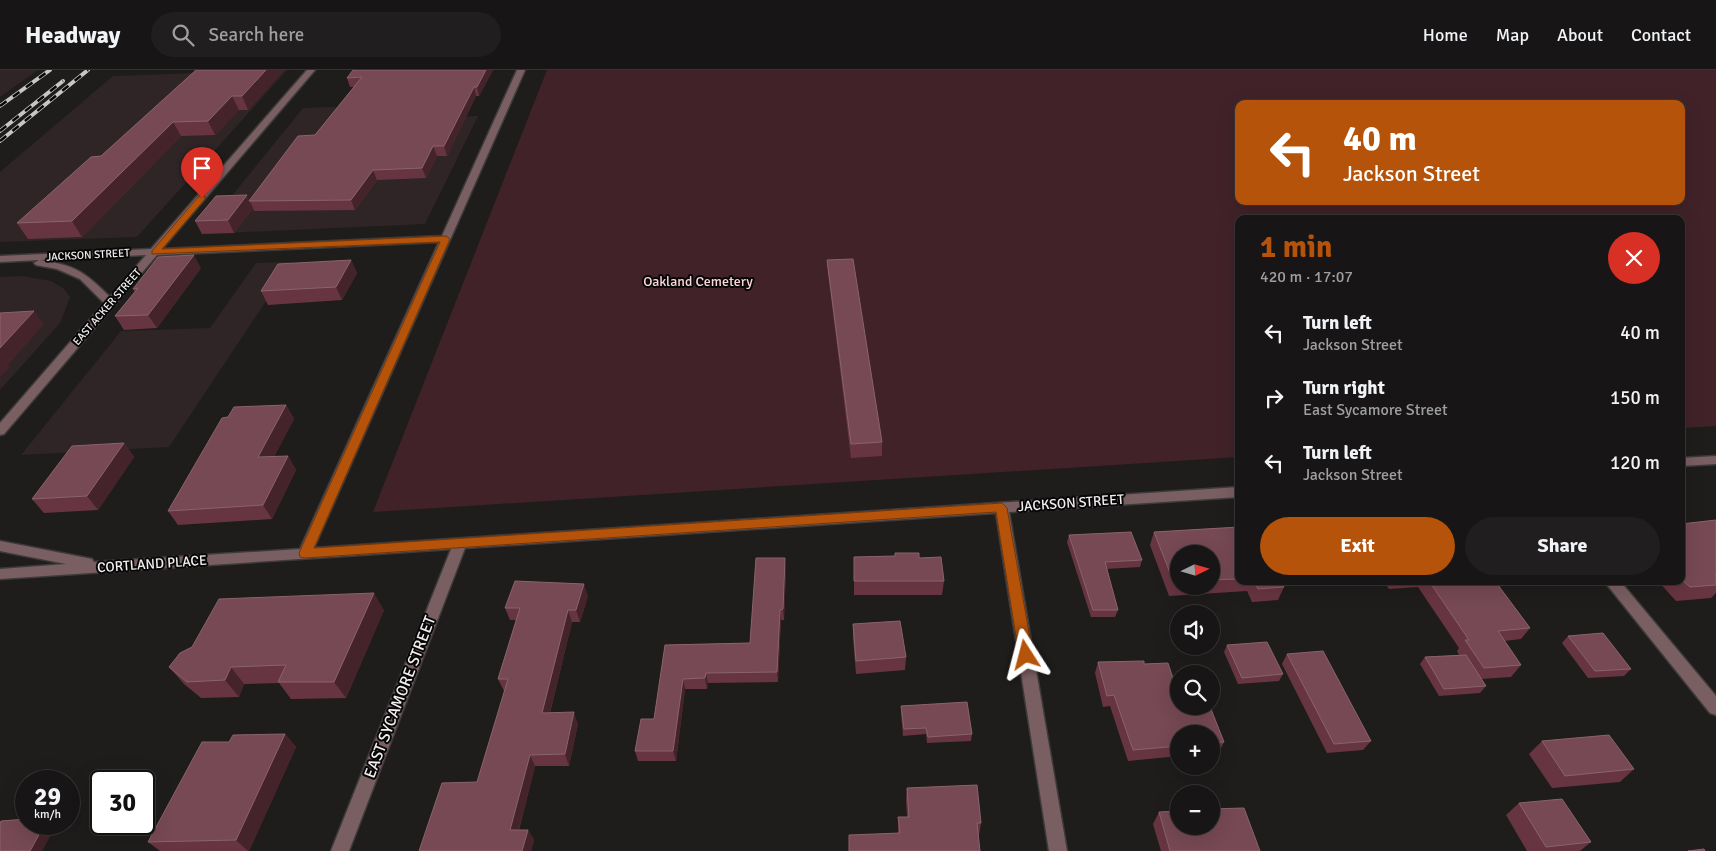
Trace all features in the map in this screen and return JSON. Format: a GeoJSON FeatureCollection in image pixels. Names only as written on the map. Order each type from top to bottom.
{"type":"FeatureCollection","features":[{"type":"Feature","properties":{"kind":"street","name":"EAST ACKER STREET"},"geometry":{"type":"LineString","coordinates":[[0,431],[312,70]]}},
{"type":"Feature","properties":{"kind":"street"},"geometry":{"type":"LineString","coordinates":[[305,553],[521,70]]}},
{"type":"Feature","properties":{"kind":"street","name":"JACKSON STREET"},"geometry":{"type":"LineString","coordinates":[[4,259],[446,239]]}},
{"type":"Feature","properties":{"kind":"street"},"geometry":{"type":"LineString","coordinates":[[4,259],[59,266],[84,277],[110,302]]}},
{"type":"Feature","properties":{"kind":"street"},"geometry":{"type":"LineString","coordinates":[[1685,462],[1716,460]]}},
{"type":"Feature","properties":{"kind":"street","name":"JACKSON STREET"},"geometry":{"type":"LineString","coordinates":[[305,553],[1235,492]]}},
{"type":"Feature","properties":{"kind":"street"},"geometry":{"type":"LineString","coordinates":[[1002,508],[1058,851]]}},
{"type":"Feature","properties":{"kind":"street","name":"EAST SYCAMORE STREET"},"geometry":{"type":"LineString","coordinates":[[340,851],[460,543]]}},
{"type":"Feature","properties":{"kind":"street"},"geometry":{"type":"LineString","coordinates":[[0,546],[107,566]]}},
{"type":"Feature","properties":{"kind":"street","name":"CORTLAND PLACE"},"geometry":{"type":"LineString","coordinates":[[0,574],[305,553]]}},
{"type":"Feature","properties":{"kind":"street"},"geometry":{"type":"LineString","coordinates":[[1614,585],[1716,708]]}},
{"type":"Feature","properties":{"kind":"shaded area"},"geometry":{"type":"Polygon","coordinates":[[[0,70],[38,70],[0,97],[0,70]]]}},
{"type":"Feature","properties":{"kind":"shaded area"},"geometry":{"type":"Polygon","coordinates":[[[287,70],[137,237],[0,242],[0,172],[113,76],[287,70]]]}},
{"type":"Feature","properties":{"kind":"shaded area"},"geometry":{"type":"Polygon","coordinates":[[[394,105],[385,120],[478,116],[425,224],[201,234],[303,108],[394,105]]]}},
{"type":"Feature","properties":{"kind":"shaded area"},"geometry":{"type":"Polygon","coordinates":[[[292,262],[169,447],[21,455],[121,331],[210,328],[256,263],[292,262]]]}},
{"type":"Feature","properties":{"kind":"shaded area"},"geometry":{"type":"Polygon","coordinates":[[[22,276],[51,281],[63,288],[70,297],[60,323],[0,390],[0,277],[22,276]]]}},
{"type":"Feature","properties":{"kind":"green space","name":"Oakland Cemetery"},"geometry":{"type":"Polygon","coordinates":[[[547,70],[1716,70],[1716,426],[1685,428],[1685,215],[1235,215],[1235,457],[373,512],[547,70]]]}},
{"type":"Feature","properties":{"kind":"building"},"geometry":{"type":"Polygon","coordinates":[[[196,70],[266,70],[242,96],[232,96],[208,121],[173,122],[72,221],[17,223],[91,157],[101,156],[196,70]]]}},
{"type":"Feature","properties":{"kind":"building"},"geometry":{"type":"Polygon","coordinates":[[[353,70],[486,70],[477,87],[474,87],[444,146],[433,146],[422,168],[373,170],[351,200],[249,201],[298,136],[315,135],[362,77],[347,78],[353,70]]]}},
{"type":"Feature","properties":{"kind":"building"},"geometry":{"type":"Polygon","coordinates":[[[247,195],[228,220],[195,221],[216,196],[247,195]]]}},
{"type":"Feature","properties":{"kind":"building"},"geometry":{"type":"Polygon","coordinates":[[[194,255],[148,315],[115,316],[138,288],[133,289],[158,257],[194,255]]]}},
{"type":"Feature","properties":{"kind":"building"},"geometry":{"type":"Polygon","coordinates":[[[853,259],[882,442],[851,444],[827,260],[853,259]]]}},
{"type":"Feature","properties":{"kind":"building"},"geometry":{"type":"Polygon","coordinates":[[[351,260],[336,287],[261,291],[278,264],[351,260]]]}},
{"type":"Feature","properties":{"kind":"building"},"geometry":{"type":"Polygon","coordinates":[[[34,311],[0,348],[0,313],[34,311]]]}},
{"type":"Feature","properties":{"kind":"building"},"geometry":{"type":"Polygon","coordinates":[[[286,405],[258,457],[288,456],[263,505],[168,511],[222,418],[228,417],[234,407],[286,405]]]}},
{"type":"Feature","properties":{"kind":"building"},"geometry":{"type":"Polygon","coordinates":[[[124,443],[87,496],[32,499],[72,446],[124,443]]]}},
{"type":"Feature","properties":{"kind":"building"},"geometry":{"type":"Polygon","coordinates":[[[1716,520],[1716,585],[1690,587],[1685,583],[1685,524],[1716,520]]]}},
{"type":"Feature","properties":{"kind":"building"},"geometry":{"type":"Polygon","coordinates":[[[1235,527],[1235,579],[1220,580],[1220,545],[1170,545],[1170,573],[1154,532],[1235,527]]]}},
{"type":"Feature","properties":{"kind":"building"},"geometry":{"type":"Polygon","coordinates":[[[1131,532],[1142,560],[1105,562],[1118,610],[1093,610],[1069,535],[1131,532]]]}},
{"type":"Feature","properties":{"kind":"building"},"geometry":{"type":"Polygon","coordinates":[[[895,553],[919,553],[919,558],[941,557],[944,581],[854,581],[854,557],[895,556],[895,553]]]}},
{"type":"Feature","properties":{"kind":"building"},"geometry":{"type":"Polygon","coordinates":[[[756,558],[785,558],[783,609],[780,610],[777,672],[706,673],[705,678],[683,679],[673,751],[635,751],[641,719],[654,719],[665,645],[750,643],[756,558]]]}},
{"type":"Feature","properties":{"kind":"building"},"geometry":{"type":"Polygon","coordinates":[[[515,581],[584,584],[576,610],[568,610],[542,713],[574,712],[565,754],[530,755],[510,830],[528,830],[522,851],[419,851],[442,783],[477,782],[508,679],[498,679],[520,608],[505,608],[515,581]]]}},
{"type":"Feature","properties":{"kind":"building"},"geometry":{"type":"Polygon","coordinates":[[[1256,585],[1283,585],[1284,587],[1258,589],[1256,585]]]}},
{"type":"Feature","properties":{"kind":"building"},"geometry":{"type":"Polygon","coordinates":[[[1432,585],[1498,585],[1530,628],[1498,631],[1521,665],[1484,668],[1465,640],[1469,640],[1432,585]]]}},
{"type":"Feature","properties":{"kind":"building"},"geometry":{"type":"Polygon","coordinates":[[[374,593],[334,682],[278,682],[286,665],[231,667],[225,680],[187,682],[169,667],[180,653],[192,647],[219,599],[374,593]]]}},
{"type":"Feature","properties":{"kind":"building"},"geometry":{"type":"Polygon","coordinates":[[[900,621],[906,657],[856,661],[853,624],[900,621]]]}},
{"type":"Feature","properties":{"kind":"building"},"geometry":{"type":"Polygon","coordinates":[[[1603,633],[1631,669],[1595,671],[1568,636],[1603,633]]]}},
{"type":"Feature","properties":{"kind":"building"},"geometry":{"type":"Polygon","coordinates":[[[1267,642],[1283,674],[1242,678],[1227,645],[1267,642]]]}},
{"type":"Feature","properties":{"kind":"building"},"geometry":{"type":"Polygon","coordinates":[[[1323,651],[1371,741],[1334,744],[1287,654],[1323,651]]]}},
{"type":"Feature","properties":{"kind":"building"},"geometry":{"type":"Polygon","coordinates":[[[1466,655],[1486,686],[1444,689],[1425,657],[1466,655]]]}},
{"type":"Feature","properties":{"kind":"building"},"geometry":{"type":"Polygon","coordinates":[[[1144,661],[1144,664],[1168,663],[1170,669],[1170,715],[1213,715],[1217,725],[1170,725],[1170,747],[1133,750],[1114,695],[1107,696],[1098,662],[1144,661]]]}},
{"type":"Feature","properties":{"kind":"building"},"geometry":{"type":"Polygon","coordinates":[[[967,702],[972,734],[928,737],[926,728],[904,729],[901,706],[967,702]]]}},
{"type":"Feature","properties":{"kind":"building"},"geometry":{"type":"Polygon","coordinates":[[[1220,732],[1224,742],[1220,742],[1220,732]]]}},
{"type":"Feature","properties":{"kind":"building"},"geometry":{"type":"Polygon","coordinates":[[[285,734],[236,840],[148,842],[152,835],[155,835],[155,829],[202,742],[229,742],[233,735],[285,734]]]}},
{"type":"Feature","properties":{"kind":"building"},"geometry":{"type":"Polygon","coordinates":[[[1609,735],[1634,769],[1565,776],[1542,741],[1609,735]]]}},
{"type":"Feature","properties":{"kind":"building"},"geometry":{"type":"Polygon","coordinates":[[[977,785],[981,823],[977,823],[980,851],[849,851],[849,835],[900,833],[898,817],[909,817],[907,788],[977,785]]]}},
{"type":"Feature","properties":{"kind":"building"},"geometry":{"type":"Polygon","coordinates":[[[1562,799],[1591,842],[1546,847],[1519,803],[1562,799]]]}},
{"type":"Feature","properties":{"kind":"building"},"geometry":{"type":"Polygon","coordinates":[[[1244,808],[1260,851],[1170,851],[1159,812],[1170,811],[1170,835],[1220,835],[1220,809],[1244,808]]]}},
{"type":"Feature","properties":{"kind":"building"},"geometry":{"type":"Polygon","coordinates":[[[15,820],[15,835],[39,835],[30,851],[0,851],[1,821],[15,820]]]}},
{"type":"Feature","properties":{"kind":"building"},"geometry":{"type":"Polygon","coordinates":[[[1704,849],[1705,851],[1688,851],[1704,849]]]}},
{"type":"Feature","properties":{"kind":"railway"},"geometry":{"type":"LineString","coordinates":[[0,106],[50,70]]}},
{"type":"Feature","properties":{"kind":"railway"},"geometry":{"type":"LineString","coordinates":[[0,141],[88,70]]}},
{"type":"Feature","properties":{"kind":"railway"},"geometry":{"type":"LineString","coordinates":[[0,131],[63,81]]}},
{"type":"Feature","properties":{"kind":"route"},"geometry":{"type":"LineString","coordinates":[[202,198],[155,252],[446,239],[305,553],[1002,508],[1026,655]]}}]}
